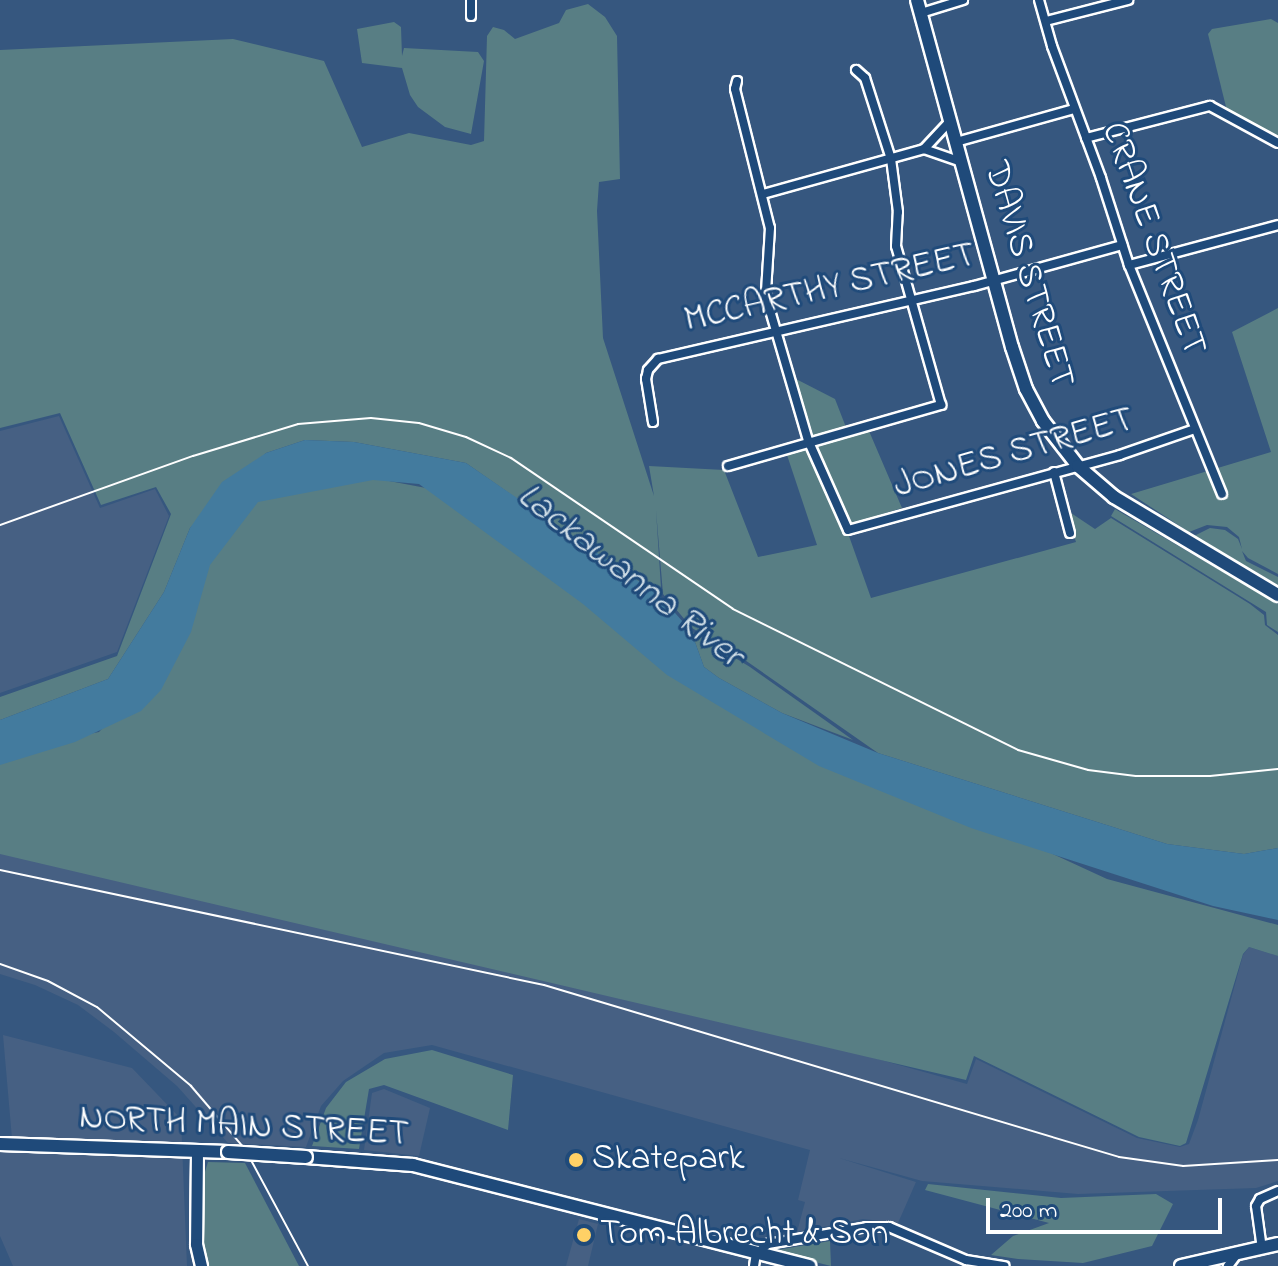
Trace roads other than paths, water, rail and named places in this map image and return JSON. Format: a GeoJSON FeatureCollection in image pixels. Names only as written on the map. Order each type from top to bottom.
{"type":"FeatureCollection","features":[{"type":"Feature","properties":{"kind":"main road","name":"DAVIS STREET"},"geometry":{"type":"LineString","coordinates":[[919,6],[993,281],[1026,389],[1049,430],[1078,466],[1131,509],[1278,595]]}},
{"type":"Feature","properties":{"kind":"main road","name":"NORTH MAIN STREET"},"geometry":{"type":"LineString","coordinates":[[0,1144],[228,1152],[413,1165],[755,1260],[809,1266]]}},
{"type":"Feature","properties":{"kind":"main road"},"geometry":{"type":"LineString","coordinates":[[1181,1266],[1278,1244]]}},
{"type":"Feature","properties":{"kind":"street"},"geometry":{"type":"LineString","coordinates":[[471,0],[471,16]]}},
{"type":"Feature","properties":{"kind":"street"},"geometry":{"type":"LineString","coordinates":[[919,6],[963,0]]}},
{"type":"Feature","properties":{"kind":"street","name":"CRANE STREET"},"geometry":{"type":"LineString","coordinates":[[1039,0],[1129,265],[1222,494]]}},
{"type":"Feature","properties":{"kind":"street"},"geometry":{"type":"LineString","coordinates":[[1046,21],[1128,0]]}},
{"type":"Feature","properties":{"kind":"street"},"geometry":{"type":"LineString","coordinates":[[728,466],[808,440],[941,405],[896,246],[898,212],[891,159],[865,78],[856,70]]}},
{"type":"Feature","properties":{"kind":"street"},"geometry":{"type":"LineString","coordinates":[[737,81],[735,89],[770,228],[766,292],[808,440]]}},
{"type":"Feature","properties":{"kind":"street"},"geometry":{"type":"LineString","coordinates":[[1086,138],[1210,106],[1278,143]]}},
{"type":"Feature","properties":{"kind":"street"},"geometry":{"type":"LineString","coordinates":[[956,142],[1074,109]]}},
{"type":"Feature","properties":{"kind":"street"},"geometry":{"type":"LineString","coordinates":[[763,194],[924,149],[950,121]]}},
{"type":"Feature","properties":{"kind":"street"},"geometry":{"type":"LineString","coordinates":[[924,149],[961,162]]}},
{"type":"Feature","properties":{"kind":"street"},"geometry":{"type":"LineString","coordinates":[[1129,265],[1278,225]]}},
{"type":"Feature","properties":{"kind":"street","name":"MCCARTHY STREET"},"geometry":{"type":"LineString","coordinates":[[653,422],[646,379],[648,370],[658,359],[993,281],[1122,245]]}},
{"type":"Feature","properties":{"kind":"street","name":"JONES STREET"},"geometry":{"type":"LineString","coordinates":[[808,440],[848,530],[1078,466],[1195,429]]}},
{"type":"Feature","properties":{"kind":"street"},"geometry":{"type":"LineString","coordinates":[[1054,472],[1070,533]]}},
{"type":"Feature","properties":{"kind":"street"},"geometry":{"type":"LineString","coordinates":[[197,1152],[196,1244],[201,1266]]}},
{"type":"Feature","properties":{"kind":"street"},"geometry":{"type":"LineString","coordinates":[[1262,1249],[1256,1206],[1260,1199],[1278,1191]]}},
{"type":"Feature","properties":{"kind":"street"},"geometry":{"type":"LineString","coordinates":[[755,1260],[768,1244],[850,1229],[889,1227],[966,1260],[1005,1266]]}},
{"type":"Feature","properties":{"kind":"street"},"geometry":{"type":"LineString","coordinates":[[1228,1266],[1237,1254]]}},
{"type":"Feature","properties":{"kind":"water","name":"Lackawanna River"},"geometry":{"type":"Polygon","coordinates":[[[305,440],[354,442],[466,463],[660,596],[691,631],[704,667],[782,713],[878,753],[1167,844],[1244,854],[1278,848],[1278,920],[1213,906],[971,828],[819,766],[667,675],[583,604],[419,484],[373,480],[258,502],[210,565],[191,632],[161,690],[141,711],[75,742],[0,765],[0,720],[108,679],[164,592],[190,528],[222,482],[266,453],[305,440]]]}},
{"type":"Feature","properties":{"kind":"railway"},"geometry":{"type":"LineString","coordinates":[[0,525],[193,456],[298,424],[371,418],[419,423],[466,437],[511,458],[733,609],[1018,750],[1088,770],[1136,776],[1210,776],[1278,769]]}},
{"type":"Feature","properties":{"kind":"railway"},"geometry":{"type":"LineString","coordinates":[[0,870],[544,985],[1119,1157],[1183,1166],[1278,1160]]}},
{"type":"Feature","properties":{"kind":"railway"},"geometry":{"type":"LineString","coordinates":[[0,964],[48,981],[97,1007],[191,1086],[245,1149],[308,1266]]}},
{"type":"Feature","properties":{"kind":"place","name":"Skatepark"},"geometry":{"type":"Point","coordinates":[576,1160]}},
{"type":"Feature","properties":{"kind":"place","name":"Tom Albrecht & Son"},"geometry":{"type":"Point","coordinates":[584,1235]}}]}
